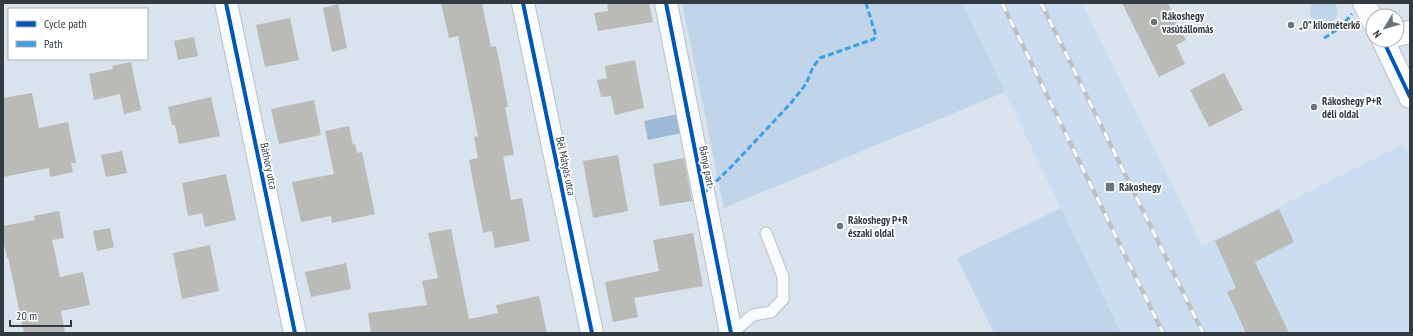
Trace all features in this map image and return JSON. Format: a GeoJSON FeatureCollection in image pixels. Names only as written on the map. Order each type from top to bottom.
{"type":"FeatureCollection","features":[{"type":"Feature","properties":{"kind":"street","name":"Báthory utca"},"geometry":{"type":"LineString","coordinates":[[226,3],[295,333]]}},
{"type":"Feature","properties":{"kind":"street","name":"Bél Mátyás utca"},"geometry":{"type":"LineString","coordinates":[[523,3],[592,333]]}},
{"type":"Feature","properties":{"kind":"street","name":"Bánya part"},"geometry":{"type":"LineString","coordinates":[[666,3],[731,333]]}},
{"type":"Feature","properties":{"kind":"street"},"geometry":{"type":"LineString","coordinates":[[1387,48],[1410,97]]}},
{"type":"Feature","properties":{"kind":"lane"},"geometry":{"type":"LineString","coordinates":[[731,333],[753,315],[771,312],[783,299],[783,277],[766,233]]}},
{"type":"Feature","properties":{"kind":"shaded area"},"geometry":{"type":"Polygon","coordinates":[[[682,3],[962,3],[1005,92],[724,208],[682,3]]]}},
{"type":"Feature","properties":{"kind":"shaded area"},"geometry":{"type":"Polygon","coordinates":[[[962,3],[1082,3],[1202,246],[1403,144],[1410,162],[1410,333],[1121,333],[962,3]]]}},
{"type":"Feature","properties":{"kind":"shaded area"},"geometry":{"type":"Polygon","coordinates":[[[1312,3],[1335,3],[1338,12],[1336,18],[1331,22],[1324,24],[1318,23],[1312,19],[1310,13],[1312,3]]]}},
{"type":"Feature","properties":{"kind":"shaded area"},"geometry":{"type":"Polygon","coordinates":[[[678,114],[682,133],[648,140],[644,121],[678,114]]]}},
{"type":"Feature","properties":{"kind":"shaded area"},"geometry":{"type":"Polygon","coordinates":[[[1061,208],[1121,333],[994,333],[957,258],[1061,208]]]}},
{"type":"Feature","properties":{"kind":"building"},"geometry":{"type":"Polygon","coordinates":[[[441,3],[482,3],[491,47],[496,46],[508,107],[505,107],[514,155],[503,156],[511,200],[522,198],[530,241],[495,248],[492,231],[483,233],[469,160],[478,158],[474,137],[478,136],[458,36],[449,38],[441,3]]]}},
{"type":"Feature","properties":{"kind":"building"},"geometry":{"type":"Polygon","coordinates":[[[607,3],[649,3],[653,22],[598,31],[594,13],[608,11],[607,3]]]}},
{"type":"Feature","properties":{"kind":"building","name":"Rákoshegy vasútállomás"},"geometry":{"type":"Polygon","coordinates":[[[1122,3],[1168,3],[1186,40],[1176,45],[1185,64],[1159,77],[1122,3]]]}},
{"type":"Feature","properties":{"kind":"building"},"geometry":{"type":"Polygon","coordinates":[[[338,4],[347,48],[332,52],[323,8],[338,4]]]}},
{"type":"Feature","properties":{"kind":"building"},"geometry":{"type":"Polygon","coordinates":[[[290,18],[299,60],[265,67],[256,25],[290,18]]]}},
{"type":"Feature","properties":{"kind":"building"},"geometry":{"type":"Polygon","coordinates":[[[194,37],[198,56],[178,60],[174,41],[194,37]]]}},
{"type":"Feature","properties":{"kind":"building"},"geometry":{"type":"Polygon","coordinates":[[[635,60],[644,108],[615,115],[611,96],[601,97],[597,80],[607,78],[605,66],[635,60]]]}},
{"type":"Feature","properties":{"kind":"building"},"geometry":{"type":"Polygon","coordinates":[[[131,62],[141,110],[124,114],[120,94],[94,100],[89,74],[113,69],[112,66],[131,62]]]}},
{"type":"Feature","properties":{"kind":"building"},"geometry":{"type":"Polygon","coordinates":[[[1224,73],[1243,110],[1209,127],[1190,90],[1224,73]]]}},
{"type":"Feature","properties":{"kind":"building"},"geometry":{"type":"Polygon","coordinates":[[[32,93],[39,128],[68,122],[76,163],[71,163],[73,172],[50,177],[49,168],[3,177],[3,98],[32,93]]]}},
{"type":"Feature","properties":{"kind":"building"},"geometry":{"type":"Polygon","coordinates":[[[211,97],[220,136],[179,144],[175,125],[172,125],[168,107],[211,97]]]}},
{"type":"Feature","properties":{"kind":"building"},"geometry":{"type":"Polygon","coordinates":[[[314,100],[321,135],[279,144],[271,109],[314,100]]]}},
{"type":"Feature","properties":{"kind":"building"},"geometry":{"type":"Polygon","coordinates":[[[349,126],[353,145],[355,144],[357,153],[362,152],[375,214],[332,223],[331,216],[301,222],[292,182],[334,174],[325,131],[349,126]]]}},
{"type":"Feature","properties":{"kind":"building"},"geometry":{"type":"Polygon","coordinates":[[[122,151],[127,173],[106,177],[101,155],[122,151]]]}},
{"type":"Feature","properties":{"kind":"building"},"geometry":{"type":"Polygon","coordinates":[[[618,155],[628,211],[593,218],[583,161],[618,155]]]}},
{"type":"Feature","properties":{"kind":"building"},"geometry":{"type":"Polygon","coordinates":[[[684,158],[692,201],[660,206],[653,164],[684,158]]]}},
{"type":"Feature","properties":{"kind":"building"},"geometry":{"type":"Polygon","coordinates":[[[226,174],[236,220],[205,227],[202,213],[188,216],[182,183],[226,174]]]}},
{"type":"Feature","properties":{"kind":"building"},"geometry":{"type":"Polygon","coordinates":[[[1279,209],[1294,242],[1255,262],[1289,333],[1246,333],[1227,292],[1236,288],[1215,241],[1279,209]]]}},
{"type":"Feature","properties":{"kind":"building"},"geometry":{"type":"Polygon","coordinates":[[[59,211],[64,238],[52,240],[60,277],[83,272],[90,305],[61,311],[65,333],[24,333],[3,238],[3,226],[35,220],[34,216],[59,211]]]}},
{"type":"Feature","properties":{"kind":"building"},"geometry":{"type":"Polygon","coordinates":[[[110,228],[114,247],[97,251],[93,231],[110,228]]]}},
{"type":"Feature","properties":{"kind":"building"},"geometry":{"type":"Polygon","coordinates":[[[451,229],[469,319],[498,313],[496,305],[539,296],[547,333],[371,333],[368,313],[427,305],[422,281],[438,278],[428,233],[451,229]]]}},
{"type":"Feature","properties":{"kind":"building"},"geometry":{"type":"Polygon","coordinates":[[[693,233],[703,286],[634,298],[638,317],[613,322],[605,282],[659,271],[653,240],[693,233]]]}},
{"type":"Feature","properties":{"kind":"building"},"geometry":{"type":"Polygon","coordinates":[[[210,245],[219,291],[182,299],[173,253],[210,245]]]}},
{"type":"Feature","properties":{"kind":"building"},"geometry":{"type":"Polygon","coordinates":[[[346,263],[351,289],[311,297],[305,272],[346,263]]]}},
{"type":"Feature","properties":{"kind":"railway"},"geometry":{"type":"LineString","coordinates":[[1002,3],[1163,333]]}},
{"type":"Feature","properties":{"kind":"railway"},"geometry":{"type":"LineString","coordinates":[[1041,3],[1203,333]]}},
{"type":"Feature","properties":{"kind":"marked path"},"geometry":{"type":"LineString","coordinates":[[703,194],[732,166],[791,103],[806,84],[813,67],[820,58],[874,39],[876,36],[866,3]]}},
{"type":"Feature","properties":{"kind":"marked path"},"geometry":{"type":"LineString","coordinates":[[1324,38],[1339,28],[1352,14]]}},
{"type":"Feature","properties":{"kind":"cycle path"},"geometry":{"type":"LineString","coordinates":[[226,3],[295,333]]}},
{"type":"Feature","properties":{"kind":"cycle path"},"geometry":{"type":"LineString","coordinates":[[523,3],[592,333]]}},
{"type":"Feature","properties":{"kind":"cycle path"},"geometry":{"type":"LineString","coordinates":[[666,3],[731,333]]}},
{"type":"Feature","properties":{"kind":"cycle path"},"geometry":{"type":"LineString","coordinates":[[1387,48],[1410,97]]}},
{"type":"Feature","properties":{"kind":"place","name":"Rákoshegy vasútállomás"},"geometry":{"type":"Point","coordinates":[1154,22]}},
{"type":"Feature","properties":{"kind":"place","name":"„0” kilométerkő"},"geometry":{"type":"Point","coordinates":[1291,25]}},
{"type":"Feature","properties":{"kind":"place","name":"Rákoshegy P+R déli oldal"},"geometry":{"type":"Point","coordinates":[1314,107]}},
{"type":"Feature","properties":{"kind":"place","name":"Rákoshegy"},"geometry":{"type":"Point","coordinates":[1110,187]}},
{"type":"Feature","properties":{"kind":"place","name":"Rákoshegy P+R északi oldal"},"geometry":{"type":"Point","coordinates":[840,226]}}]}
